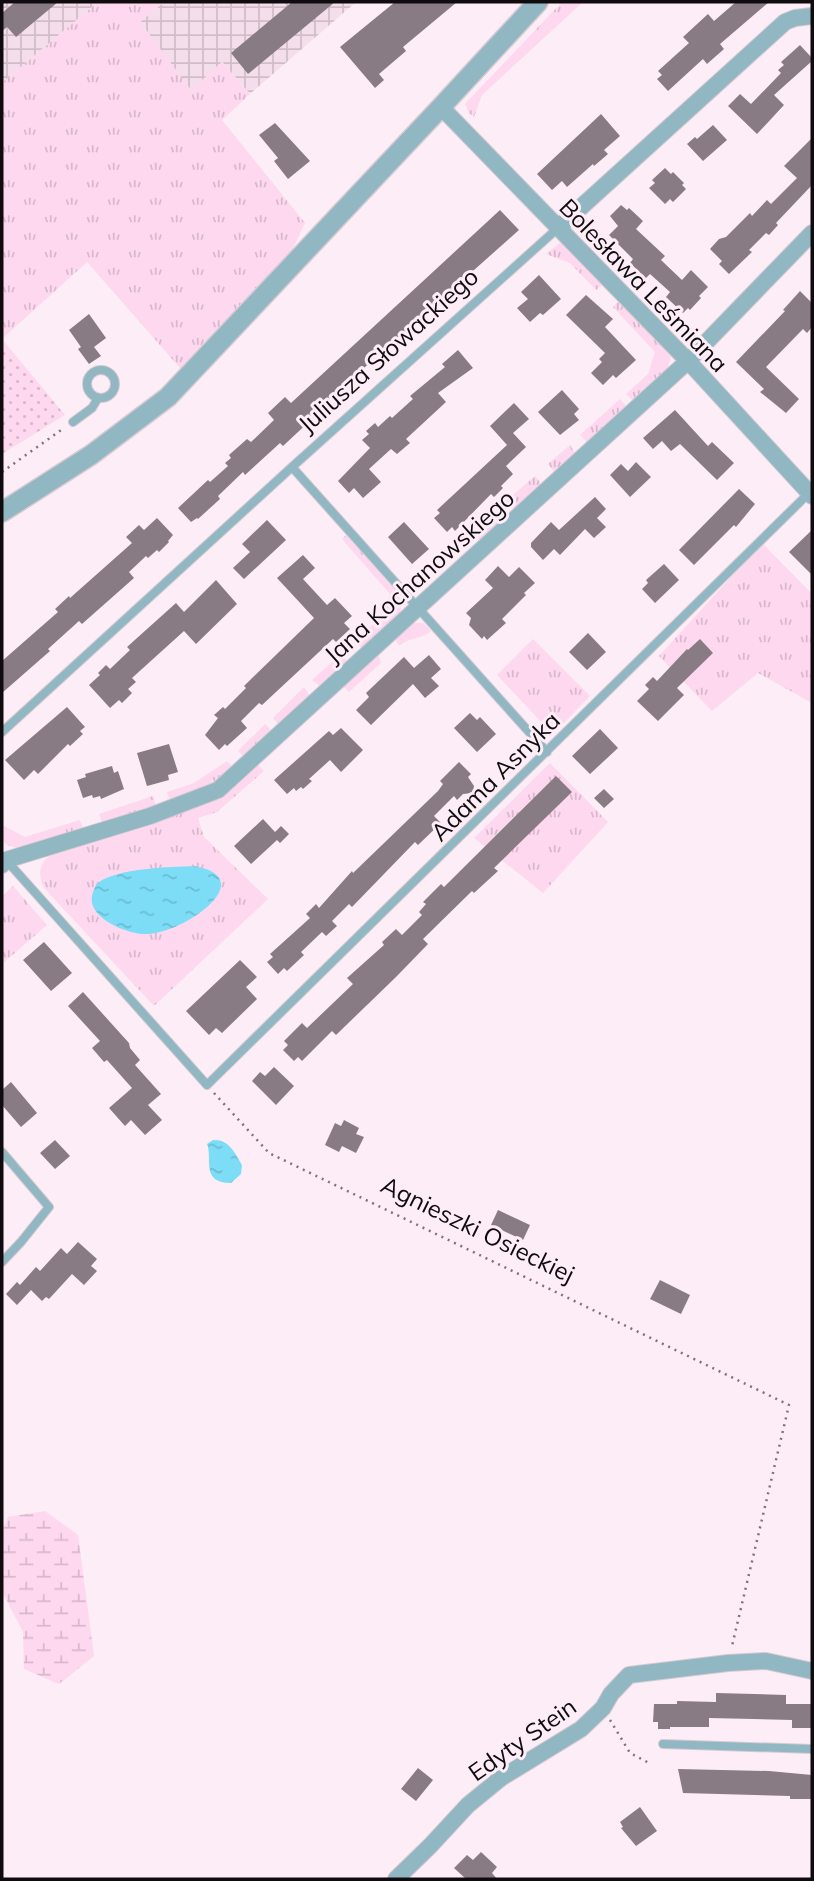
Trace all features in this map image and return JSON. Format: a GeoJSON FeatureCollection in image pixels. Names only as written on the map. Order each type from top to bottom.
{"type":"FeatureCollection","features":[{"type":"Feature","properties":{"kind":"street"},"geometry":{"type":"LineString","coordinates":[[2,512],[91,455],[167,397],[538,2]]}},
{"type":"Feature","properties":{"kind":"street","name":"Juliusza Słowackiego"},"geometry":{"type":"LineString","coordinates":[[558,228],[785,22],[812,16]]}},
{"type":"Feature","properties":{"kind":"street","name":"Bolesława Leśmiana"},"geometry":{"type":"LineString","coordinates":[[441,107],[688,361],[811,494]]}},
{"type":"Feature","properties":{"kind":"street","name":"Jana Kochanowskiego"},"geometry":{"type":"LineString","coordinates":[[3,860],[150,816],[218,790],[688,361],[812,233]]}},
{"type":"Feature","properties":{"kind":"street","name":"Edyty Stein"},"geometry":{"type":"LineString","coordinates":[[396,1879],[476,1798],[501,1778],[581,1729],[603,1708],[611,1694],[629,1675],[766,1661],[812,1671]]}},
{"type":"Feature","properties":{"kind":"lane","name":"Juliusza Słowackiego"},"geometry":{"type":"LineString","coordinates":[[2,732],[558,228]]}},
{"type":"Feature","properties":{"kind":"lane"},"geometry":{"type":"LineString","coordinates":[[73,422],[92,408],[98,398]]}},
{"type":"Feature","properties":{"kind":"lane"},"geometry":{"type":"LineString","coordinates":[[292,467],[547,752]]}},
{"type":"Feature","properties":{"kind":"lane","name":"Adama Asnyka"},"geometry":{"type":"LineString","coordinates":[[207,1085],[811,494]]}},
{"type":"Feature","properties":{"kind":"lane"},"geometry":{"type":"LineString","coordinates":[[3,860],[207,1085]]}},
{"type":"Feature","properties":{"kind":"lane"},"geometry":{"type":"LineString","coordinates":[[2,1152],[49,1207],[2,1262]]}},
{"type":"Feature","properties":{"kind":"lane"},"geometry":{"type":"LineString","coordinates":[[663,1744],[812,1749]]}},
{"type":"Feature","properties":{"kind":"path"},"geometry":{"type":"LineString","coordinates":[[2,472],[73,422]]}},
{"type":"Feature","properties":{"kind":"path","name":"Agnieszki Osieckiej"},"geometry":{"type":"LineString","coordinates":[[207,1085],[269,1153],[789,1405],[729,1663]]}},
{"type":"Feature","properties":{"kind":"path"},"geometry":{"type":"LineString","coordinates":[[603,1708],[630,1753],[651,1763]]}},
{"type":"Feature","properties":{"kind":"shaded area"},"geometry":{"type":"Polygon","coordinates":[[[2,2],[98,2],[2,83],[2,2]]]}},
{"type":"Feature","properties":{"kind":"shaded area"},"geometry":{"type":"Polygon","coordinates":[[[164,2],[356,2],[250,94],[222,62],[191,91],[140,22],[164,2]]]}},
{"type":"Feature","properties":{"kind":"green space"},"geometry":{"type":"Polygon","coordinates":[[[98,2],[164,2],[140,22],[191,90],[222,62],[250,94],[222,120],[305,223],[292,250],[180,368],[87,262],[2,339],[2,83],[98,2]]]}},
{"type":"Feature","properties":{"kind":"green space"},"geometry":{"type":"Polygon","coordinates":[[[562,2],[583,2],[482,95],[474,117],[469,113],[465,104],[562,2]]]}},
{"type":"Feature","properties":{"kind":"green space"},"geometry":{"type":"Polygon","coordinates":[[[560,243],[565,244],[603,284],[596,290],[570,263],[546,254],[560,243]]]}},
{"type":"Feature","properties":{"kind":"green space"},"geometry":{"type":"Polygon","coordinates":[[[620,300],[671,355],[668,368],[632,400],[626,394],[648,374],[655,352],[613,307],[620,300]]]}},
{"type":"Feature","properties":{"kind":"green space"},"geometry":{"type":"Polygon","coordinates":[[[2,339],[65,415],[2,454],[2,339]]]}},
{"type":"Feature","properties":{"kind":"green space"},"geometry":{"type":"Polygon","coordinates":[[[620,399],[626,406],[587,442],[580,435],[620,399]]]}},
{"type":"Feature","properties":{"kind":"green space"},"geometry":{"type":"Polygon","coordinates":[[[570,445],[575,453],[554,472],[548,464],[570,445]]]}},
{"type":"Feature","properties":{"kind":"green space"},"geometry":{"type":"Polygon","coordinates":[[[535,476],[540,485],[514,509],[506,501],[535,476]]]}},
{"type":"Feature","properties":{"kind":"green space"},"geometry":{"type":"Polygon","coordinates":[[[494,512],[501,521],[480,540],[473,532],[494,512]]]}},
{"type":"Feature","properties":{"kind":"green space"},"geometry":{"type":"Polygon","coordinates":[[[346,535],[397,592],[402,603],[400,613],[362,649],[355,641],[382,616],[390,594],[342,539],[346,535]]]}},
{"type":"Feature","properties":{"kind":"green space"},"geometry":{"type":"Polygon","coordinates":[[[762,543],[812,594],[812,703],[758,673],[712,711],[659,656],[762,543]]]}},
{"type":"Feature","properties":{"kind":"green space"},"geometry":{"type":"Polygon","coordinates":[[[415,623],[423,623],[431,631],[399,646],[395,638],[415,623]]]}},
{"type":"Feature","properties":{"kind":"green space"},"geometry":{"type":"Polygon","coordinates":[[[533,639],[590,696],[563,724],[546,727],[497,675],[533,639]]]}},
{"type":"Feature","properties":{"kind":"green space"},"geometry":{"type":"Polygon","coordinates":[[[378,653],[381,663],[349,692],[343,686],[378,653]]]}},
{"type":"Feature","properties":{"kind":"green space"},"geometry":{"type":"Polygon","coordinates":[[[341,654],[348,662],[321,687],[312,680],[341,654]]]}},
{"type":"Feature","properties":{"kind":"green space"},"geometry":{"type":"Polygon","coordinates":[[[304,687],[310,696],[279,725],[273,718],[304,687]]]}},
{"type":"Feature","properties":{"kind":"green space"},"geometry":{"type":"Polygon","coordinates":[[[265,724],[272,731],[244,757],[238,751],[265,724]]]}},
{"type":"Feature","properties":{"kind":"green space"},"geometry":{"type":"Polygon","coordinates":[[[227,761],[233,767],[209,786],[170,801],[167,792],[194,783],[227,761]]]}},
{"type":"Feature","properties":{"kind":"green space"},"geometry":{"type":"Polygon","coordinates":[[[550,763],[608,822],[543,893],[474,838],[550,763]]]}},
{"type":"Feature","properties":{"kind":"green space"},"geometry":{"type":"Polygon","coordinates":[[[257,764],[264,771],[217,812],[198,818],[204,837],[268,899],[154,1006],[44,888],[40,873],[43,863],[55,853],[213,800],[257,764]]]}},
{"type":"Feature","properties":{"kind":"green space"},"geometry":{"type":"Polygon","coordinates":[[[153,796],[156,806],[102,823],[99,814],[153,796]]]}},
{"type":"Feature","properties":{"kind":"green space"},"geometry":{"type":"Polygon","coordinates":[[[80,820],[83,829],[21,849],[7,845],[2,840],[2,825],[25,837],[80,820]]]}},
{"type":"Feature","properties":{"kind":"green space"},"geometry":{"type":"Polygon","coordinates":[[[13,886],[47,925],[2,964],[2,896],[13,886]]]}},
{"type":"Feature","properties":{"kind":"green space"},"geometry":{"type":"Polygon","coordinates":[[[45,1511],[78,1535],[94,1656],[59,1684],[24,1669],[23,1632],[2,1591],[2,1531],[8,1517],[45,1511]]]}},
{"type":"Feature","properties":{"kind":"water"},"geometry":{"type":"Polygon","coordinates":[[[194,866],[213,872],[221,882],[218,894],[209,906],[176,926],[143,934],[127,931],[109,923],[92,904],[96,885],[108,877],[145,869],[194,866]]]}},
{"type":"Feature","properties":{"kind":"water"},"geometry":{"type":"Polygon","coordinates":[[[213,1140],[227,1144],[242,1165],[241,1174],[231,1183],[221,1182],[211,1174],[207,1144],[213,1140]]]}},
{"type":"Feature","properties":{"kind":"building"},"geometry":{"type":"Polygon","coordinates":[[[15,2],[58,2],[16,37],[7,27],[2,31],[2,13],[15,2]]]}},
{"type":"Feature","properties":{"kind":"building"},"geometry":{"type":"Polygon","coordinates":[[[292,2],[335,2],[248,74],[231,53],[292,2]]]}},
{"type":"Feature","properties":{"kind":"building"},"geometry":{"type":"Polygon","coordinates":[[[395,2],[457,2],[403,47],[406,51],[379,74],[384,80],[375,88],[340,47],[395,2]]]}},
{"type":"Feature","properties":{"kind":"building"},"geometry":{"type":"Polygon","coordinates":[[[736,2],[769,2],[720,44],[724,49],[707,64],[703,59],[668,91],[657,79],[662,75],[658,71],[689,43],[683,37],[708,14],[714,21],[736,2]]]}},
{"type":"Feature","properties":{"kind":"building"},"geometry":{"type":"Polygon","coordinates":[[[800,45],[812,61],[774,95],[784,105],[757,134],[728,106],[740,94],[751,104],[781,73],[778,70],[784,65],[781,62],[800,45]]]}},
{"type":"Feature","properties":{"kind":"building"},"geometry":{"type":"Polygon","coordinates":[[[601,114],[620,136],[604,150],[608,154],[594,166],[593,164],[567,187],[562,181],[552,190],[537,174],[601,114]]]}},
{"type":"Feature","properties":{"kind":"building"},"geometry":{"type":"Polygon","coordinates":[[[275,123],[310,161],[288,179],[274,161],[278,158],[259,135],[275,123]]]}},
{"type":"Feature","properties":{"kind":"building"},"geometry":{"type":"Polygon","coordinates":[[[713,125],[727,140],[703,161],[687,144],[713,125]]]}},
{"type":"Feature","properties":{"kind":"building"},"geometry":{"type":"Polygon","coordinates":[[[812,138],[812,185],[776,223],[778,225],[769,235],[766,233],[749,250],[752,252],[729,274],[719,264],[722,261],[710,249],[750,213],[752,216],[767,200],[771,204],[797,178],[784,166],[812,138]]]}},
{"type":"Feature","properties":{"kind":"building"},"geometry":{"type":"Polygon","coordinates":[[[665,168],[684,183],[682,185],[686,189],[673,202],[670,199],[665,204],[649,188],[655,183],[652,180],[665,168]]]}},
{"type":"Feature","properties":{"kind":"building"},"geometry":{"type":"Polygon","coordinates":[[[621,205],[627,210],[629,208],[643,221],[636,229],[665,256],[661,260],[682,280],[691,270],[708,287],[690,310],[688,308],[683,313],[666,297],[670,292],[650,274],[646,278],[630,263],[633,259],[609,235],[618,226],[610,216],[621,205]]]}},
{"type":"Feature","properties":{"kind":"building"},"geometry":{"type":"Polygon","coordinates":[[[500,210],[519,230],[310,416],[313,418],[283,446],[280,443],[245,475],[243,472],[218,496],[220,499],[191,522],[178,508],[208,480],[210,482],[228,466],[225,463],[231,458],[229,455],[247,439],[251,442],[274,420],[268,413],[285,397],[291,403],[500,210]]]}},
{"type":"Feature","properties":{"kind":"building"},"geometry":{"type":"Polygon","coordinates":[[[539,275],[561,299],[543,315],[540,313],[530,322],[517,308],[528,299],[521,292],[539,275]]]}},
{"type":"Feature","properties":{"kind":"building"},"geometry":{"type":"Polygon","coordinates":[[[800,291],[812,303],[812,327],[807,333],[803,329],[766,367],[799,399],[786,413],[760,392],[764,389],[736,362],[785,311],[783,310],[800,291]]]}},
{"type":"Feature","properties":{"kind":"building"},"geometry":{"type":"Polygon","coordinates":[[[586,295],[613,319],[605,327],[636,360],[616,378],[613,375],[603,385],[591,373],[602,362],[599,359],[605,353],[566,315],[586,295]]]}},
{"type":"Feature","properties":{"kind":"building"},"geometry":{"type":"Polygon","coordinates":[[[89,314],[106,338],[94,347],[101,356],[89,364],[69,330],[89,314]]]}},
{"type":"Feature","properties":{"kind":"building"},"geometry":{"type":"Polygon","coordinates":[[[458,350],[473,368],[438,393],[446,402],[406,439],[410,443],[397,454],[391,449],[369,469],[381,482],[363,498],[354,488],[349,493],[338,481],[370,448],[362,440],[369,434],[366,431],[375,423],[378,427],[390,416],[392,418],[413,399],[410,396],[445,367],[442,364],[458,350]]]}},
{"type":"Feature","properties":{"kind":"building"},"geometry":{"type":"Polygon","coordinates":[[[562,390],[579,409],[574,414],[579,420],[560,435],[538,412],[562,390]]]}},
{"type":"Feature","properties":{"kind":"building"},"geometry":{"type":"Polygon","coordinates":[[[514,403],[529,419],[513,433],[526,447],[506,466],[513,474],[494,497],[491,494],[455,531],[452,527],[447,532],[434,518],[440,513],[437,510],[507,445],[490,426],[514,403]]]}},
{"type":"Feature","properties":{"kind":"building"},"geometry":{"type":"Polygon","coordinates":[[[675,410],[708,446],[712,442],[734,463],[717,480],[680,444],[671,451],[662,441],[653,449],[643,438],[675,410]]]}},
{"type":"Feature","properties":{"kind":"building"},"geometry":{"type":"Polygon","coordinates":[[[636,462],[651,477],[630,497],[610,475],[621,464],[628,471],[636,462]]]}},
{"type":"Feature","properties":{"kind":"building"},"geometry":{"type":"Polygon","coordinates":[[[739,489],[755,504],[736,527],[734,525],[694,565],[679,550],[739,489]]]}},
{"type":"Feature","properties":{"kind":"building"},"geometry":{"type":"Polygon","coordinates":[[[595,497],[606,509],[597,518],[606,527],[594,538],[585,529],[560,555],[554,549],[543,560],[531,547],[531,543],[551,522],[559,530],[595,497]]]}},
{"type":"Feature","properties":{"kind":"building"},"geometry":{"type":"Polygon","coordinates":[[[157,518],[173,535],[169,542],[159,552],[157,550],[148,558],[146,556],[129,572],[134,578],[82,624],[79,621],[48,649],[50,651],[2,693],[2,661],[58,612],[55,609],[69,596],[70,598],[132,543],[126,537],[139,525],[144,530],[157,518]]]}},
{"type":"Feature","properties":{"kind":"building"},"geometry":{"type":"Polygon","coordinates":[[[267,520],[286,540],[244,579],[233,568],[250,552],[242,544],[267,520]]]}},
{"type":"Feature","properties":{"kind":"building"},"geometry":{"type":"Polygon","coordinates":[[[404,522],[429,549],[412,564],[388,537],[404,522]]]}},
{"type":"Feature","properties":{"kind":"building"},"geometry":{"type":"Polygon","coordinates":[[[812,530],[812,575],[789,552],[812,530]]]}},
{"type":"Feature","properties":{"kind":"building"},"geometry":{"type":"Polygon","coordinates":[[[303,555],[315,568],[303,579],[327,605],[335,598],[352,616],[344,623],[350,629],[336,642],[333,639],[262,705],[259,703],[241,721],[247,728],[219,750],[205,735],[218,718],[214,715],[223,707],[225,709],[246,688],[244,686],[314,618],[277,578],[303,555]]]}},
{"type":"Feature","properties":{"kind":"building"},"geometry":{"type":"Polygon","coordinates":[[[664,564],[679,580],[655,603],[642,589],[648,583],[646,580],[664,564]]]}},
{"type":"Feature","properties":{"kind":"building"},"geometry":{"type":"Polygon","coordinates":[[[498,566],[509,577],[519,567],[535,583],[502,619],[506,623],[487,640],[484,636],[482,639],[469,625],[471,618],[466,613],[493,588],[485,580],[498,566]]]}},
{"type":"Feature","properties":{"kind":"building"},"geometry":{"type":"Polygon","coordinates":[[[216,580],[237,604],[196,644],[184,631],[132,678],[136,682],[128,689],[132,693],[122,703],[119,700],[110,708],[89,685],[100,675],[98,673],[106,665],[110,669],[130,650],[127,647],[176,603],[184,612],[216,580]]]}},
{"type":"Feature","properties":{"kind":"building"},"geometry":{"type":"Polygon","coordinates":[[[588,633],[606,652],[587,670],[569,652],[588,633]]]}},
{"type":"Feature","properties":{"kind":"building"},"geometry":{"type":"Polygon","coordinates":[[[700,639],[713,653],[677,688],[684,695],[658,721],[637,701],[649,689],[645,685],[653,677],[657,681],[700,639]]]}},
{"type":"Feature","properties":{"kind":"building"},"geometry":{"type":"Polygon","coordinates":[[[429,655],[441,669],[431,678],[439,686],[425,698],[413,684],[371,725],[356,710],[369,697],[366,693],[404,657],[414,668],[429,655]]]}},
{"type":"Feature","properties":{"kind":"building"},"geometry":{"type":"Polygon","coordinates":[[[67,707],[85,727],[80,731],[83,734],[70,746],[68,744],[38,774],[34,770],[24,780],[5,760],[67,707]]]}},
{"type":"Feature","properties":{"kind":"building"},"geometry":{"type":"Polygon","coordinates":[[[470,713],[477,720],[480,717],[496,734],[477,752],[454,728],[470,713]]]}},
{"type":"Feature","properties":{"kind":"building"},"geometry":{"type":"Polygon","coordinates":[[[341,728],[363,750],[341,772],[330,760],[309,779],[312,781],[303,789],[301,787],[296,791],[294,788],[287,794],[274,780],[329,731],[333,735],[341,728]]]}},
{"type":"Feature","properties":{"kind":"building"},"geometry":{"type":"Polygon","coordinates":[[[600,729],[618,748],[590,774],[572,756],[600,729]]]}},
{"type":"Feature","properties":{"kind":"building"},"geometry":{"type":"Polygon","coordinates":[[[169,744],[178,772],[168,775],[169,780],[147,786],[137,753],[169,744]]]}},
{"type":"Feature","properties":{"kind":"building"},"geometry":{"type":"Polygon","coordinates":[[[459,762],[471,774],[468,777],[474,786],[473,793],[463,794],[457,800],[454,796],[434,816],[441,823],[418,845],[415,842],[352,907],[349,904],[332,921],[337,926],[326,936],[322,932],[301,952],[304,955],[287,971],[284,968],[278,974],[267,962],[273,957],[270,954],[310,918],[306,914],[316,904],[319,908],[352,871],[353,873],[438,791],[443,784],[440,781],[459,762]]]}},
{"type":"Feature","properties":{"kind":"building"},"geometry":{"type":"Polygon","coordinates":[[[112,766],[114,773],[118,771],[124,789],[101,799],[100,796],[93,798],[92,795],[83,798],[77,780],[86,777],[85,774],[112,766]]]}},
{"type":"Feature","properties":{"kind":"building"},"geometry":{"type":"Polygon","coordinates":[[[556,776],[572,792],[494,868],[498,871],[474,893],[472,891],[423,939],[428,944],[396,977],[336,1035],[332,1031],[302,1061],[298,1057],[294,1061],[283,1050],[288,1045],[284,1041],[302,1023],[307,1028],[353,984],[347,978],[384,945],[382,942],[396,929],[402,935],[422,915],[419,912],[426,904],[423,902],[441,884],[444,887],[556,776]]]}},
{"type":"Feature","properties":{"kind":"building"},"geometry":{"type":"Polygon","coordinates":[[[604,789],[614,799],[604,808],[594,798],[604,789]]]}},
{"type":"Feature","properties":{"kind":"building"},"geometry":{"type":"Polygon","coordinates":[[[263,819],[275,832],[281,826],[289,834],[280,843],[277,840],[251,864],[234,846],[263,819]]]}},
{"type":"Feature","properties":{"kind":"building"},"geometry":{"type":"Polygon","coordinates":[[[44,942],[72,973],[51,991],[23,960],[44,942]]]}},
{"type":"Feature","properties":{"kind":"building"},"geometry":{"type":"Polygon","coordinates":[[[240,960],[257,977],[246,987],[257,999],[222,1033],[216,1028],[209,1035],[186,1011],[240,960]]]}},
{"type":"Feature","properties":{"kind":"building"},"geometry":{"type":"Polygon","coordinates":[[[83,992],[129,1043],[140,1060],[135,1065],[161,1094],[148,1105],[162,1120],[145,1135],[131,1120],[125,1126],[109,1108],[132,1088],[107,1060],[104,1062],[92,1048],[100,1041],[68,1006],[83,992]]]}},
{"type":"Feature","properties":{"kind":"building"},"geometry":{"type":"Polygon","coordinates":[[[274,1067],[294,1086],[276,1105],[252,1081],[260,1072],[265,1076],[274,1067]]]}},
{"type":"Feature","properties":{"kind":"building"},"geometry":{"type":"Polygon","coordinates":[[[11,1082],[37,1113],[21,1127],[2,1105],[2,1090],[11,1082]]]}},
{"type":"Feature","properties":{"kind":"building"},"geometry":{"type":"Polygon","coordinates":[[[344,1120],[359,1128],[356,1134],[364,1137],[356,1153],[342,1146],[339,1152],[325,1145],[335,1123],[341,1126],[344,1120]]]}},
{"type":"Feature","properties":{"kind":"building"},"geometry":{"type":"Polygon","coordinates":[[[55,1140],[70,1156],[55,1169],[40,1153],[55,1140]]]}},
{"type":"Feature","properties":{"kind":"building"},"geometry":{"type":"Polygon","coordinates":[[[498,1210],[530,1225],[523,1240],[491,1225],[498,1210]]]}},
{"type":"Feature","properties":{"kind":"building"},"geometry":{"type":"Polygon","coordinates":[[[78,1242],[97,1259],[91,1266],[97,1271],[84,1285],[72,1274],[49,1299],[46,1297],[42,1301],[31,1290],[17,1305],[6,1294],[17,1282],[20,1285],[36,1267],[40,1271],[61,1248],[67,1254],[78,1242]]]}},
{"type":"Feature","properties":{"kind":"building"},"geometry":{"type":"Polygon","coordinates":[[[660,1280],[690,1295],[681,1314],[650,1299],[660,1280]]]}},
{"type":"Feature","properties":{"kind":"building"},"geometry":{"type":"Polygon","coordinates":[[[716,1693],[786,1695],[786,1704],[812,1704],[812,1728],[792,1728],[792,1720],[709,1718],[709,1727],[670,1729],[658,1729],[658,1722],[653,1722],[654,1704],[677,1704],[677,1701],[716,1702],[716,1693]]]}},
{"type":"Feature","properties":{"kind":"building"},"geometry":{"type":"Polygon","coordinates":[[[418,1768],[433,1780],[416,1801],[401,1789],[418,1768]]]}},
{"type":"Feature","properties":{"kind":"building"},"geometry":{"type":"Polygon","coordinates":[[[678,1769],[812,1775],[812,1799],[683,1793],[678,1769]]]}},
{"type":"Feature","properties":{"kind":"building"},"geometry":{"type":"Polygon","coordinates":[[[640,1807],[657,1831],[636,1846],[621,1828],[623,1827],[620,1822],[640,1807]]]}},
{"type":"Feature","properties":{"kind":"building"},"geometry":{"type":"Polygon","coordinates":[[[481,1852],[497,1867],[492,1873],[497,1879],[466,1879],[454,1868],[467,1855],[473,1860],[481,1852]]]}}]}
